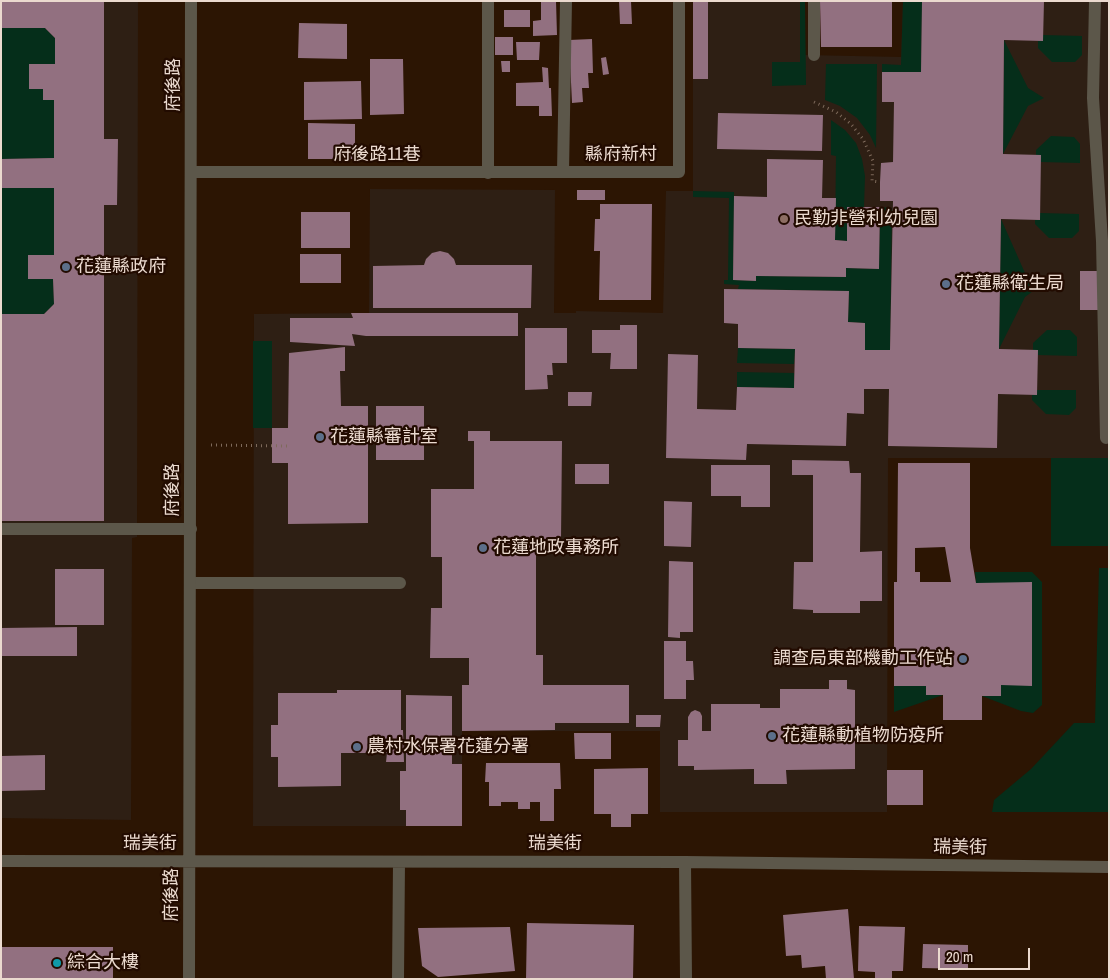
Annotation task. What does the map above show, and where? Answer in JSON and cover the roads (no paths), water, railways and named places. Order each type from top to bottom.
[{"type":"street","name":"府後路","points":[[190,979],[191,1]]},
{"type":"street","points":[[488,1],[488,173]]},
{"type":"street","name":"縣府新村","points":[[566,1],[563,172],[679,172],[679,1]]},
{"type":"street","points":[[814,1],[814,55]]},
{"type":"street","points":[[1095,1],[1093,98],[1104,186],[1102,242],[1106,438]]},
{"type":"street","name":"府後路11巷","points":[[191,172],[563,172]]},
{"type":"street","points":[[1,529],[191,530]]},
{"type":"street","points":[[190,583],[400,583]]},
{"type":"street","name":"瑞美街","points":[[1,861],[684,862],[1109,867]]},
{"type":"street","points":[[398,979],[399,862]]},
{"type":"street","points":[[684,862],[686,979]]},
{"type":"place","name":"民勤非營利幼兒園","points":[[784,219]]},
{"type":"place","name":"花蓮縣政府","points":[[66,267]]},
{"type":"place","name":"花蓮縣衛生局","points":[[946,284]]},
{"type":"place","name":"花蓮縣審計室","points":[[320,437]]},
{"type":"place","name":"花蓮地政事務所","points":[[483,548]]},
{"type":"place","name":"調查局東部機動工作站","points":[[963,659]]},
{"type":"place","name":"花蓮縣動植物防疫所","points":[[772,736]]},
{"type":"place","name":"農村水保署花蓮分署","points":[[357,747]]},
{"type":"place","name":"綜合大樓","points":[[57,963]]}]
